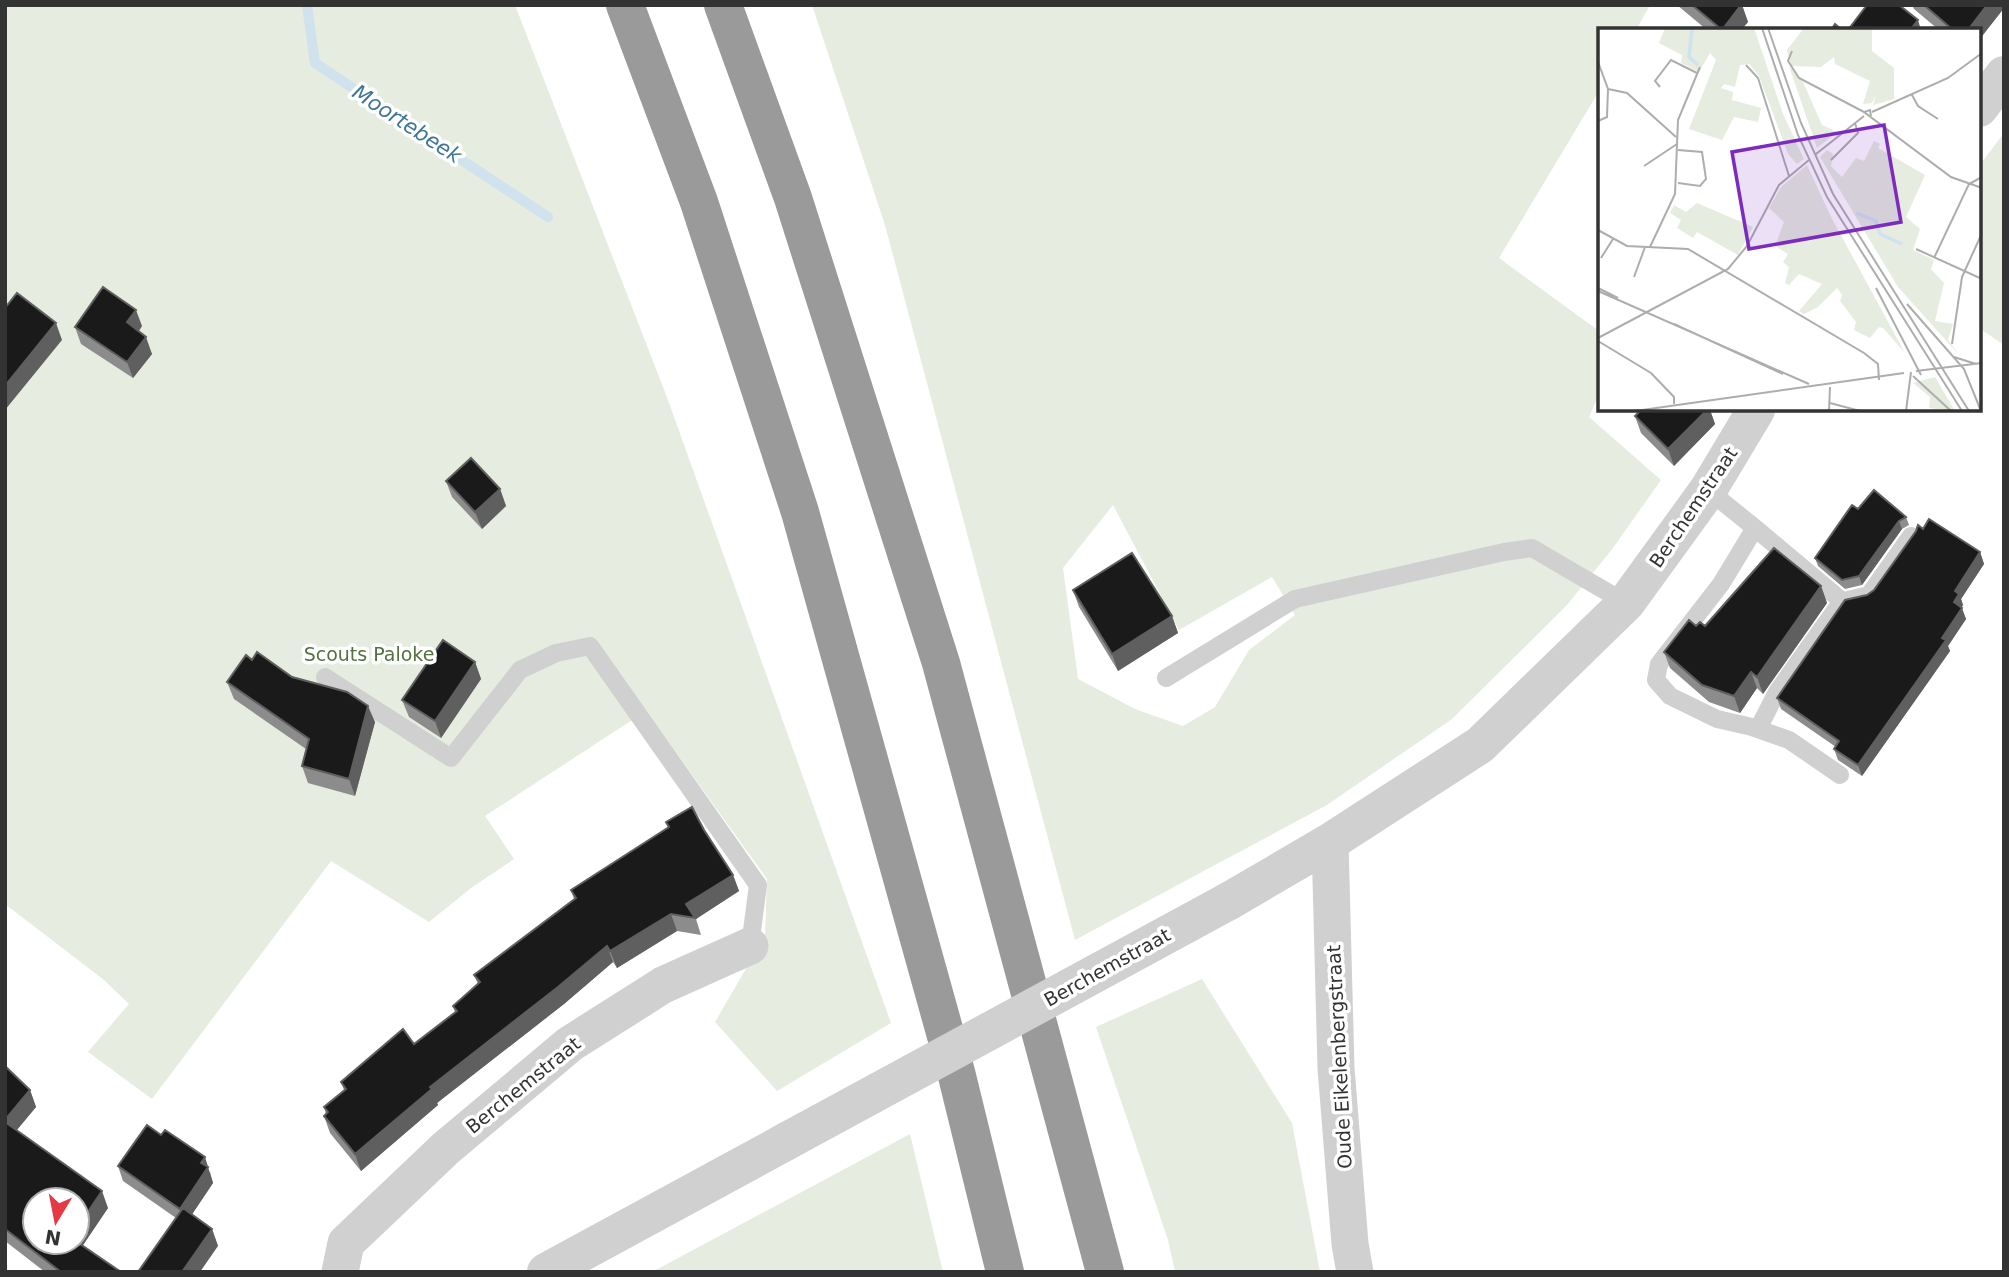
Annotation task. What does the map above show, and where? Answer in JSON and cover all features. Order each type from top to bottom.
[{"type":"highway","points":[[625,5],[699,202],[800,512],[956,1072],[1005,1272]]},
{"type":"highway","points":[[723,5],[793,198],[941,663],[1105,1272]]},
{"type":"street","points":[[1981,105],[2004,75]]},
{"type":"street","name":"Berchemstraat","points":[[546,1272],[1229,901],[1330,842],[1480,745],[1626,603],[1708,490],[1755,411]]},
{"type":"street","name":"Oude Eikelenbergstraat","points":[[1330,842],[1336,1068],[1354,1272]]},
{"type":"street","name":"Berchemstraat","points":[[340,1272],[346,1243],[446,1149],[570,1044],[663,985],[750,946]]},
{"type":"lane","points":[[1708,490],[1842,601]]},
{"type":"lane","points":[[1755,528],[1721,584],[1658,664],[1656,680],[1670,696],[1692,708],[1717,719],[1789,740],[1840,775]]},
{"type":"lane","points":[[1758,729],[1777,692],[1842,601],[1869,595],[1911,536]]},
{"type":"lane","points":[[1166,678],[1295,599],[1532,548],[1626,603]]},
{"type":"lane","points":[[325,677],[451,758],[520,670],[555,653],[590,646],[758,885],[750,946]]},
{"type":"green space","name":"Scouts Paloke","points":[[5,5],[515,5],[668,400],[891,1023],[777,1091],[715,1022],[765,936],[767,879],[646,711],[485,816],[514,859],[471,888],[429,922],[331,861],[152,1099],[88,1052],[129,1004],[104,980],[5,904]]},
{"type":"green space","points":[[812,5],[1650,5],[1637,28],[1598,28],[1598,93],[1499,258],[1598,330],[1598,396],[1589,417],[1661,480],[1613,548],[1567,605],[1452,719],[1327,805],[1075,940],[885,225]],"holes":[[[1113,505],[1179,630],[1272,577],[1295,615],[1249,650],[1215,707],[1183,726],[1135,709],[1078,679],[1063,568]]]},
{"type":"green space","points":[[2004,133],[2004,345],[1981,329],[1981,163]]},
{"type":"green space","points":[[1202,979],[1292,1123],[1320,1272],[1175,1272],[1168,1240],[1096,1027]]},
{"type":"green space","points":[[910,1134],[943,1272],[652,1272]]},
{"type":"building","points":[[1692,5],[1741,5],[1724,28],[1720,28]]},
{"type":"building","points":[[1867,5],[1899,5],[1918,20],[1912,28],[1850,28]]},
{"type":"building","points":[[1924,5],[1987,5],[1970,28],[1951,28]]},
{"type":"building","points":[[103,287],[136,310],[127,322],[146,337],[127,362],[75,327]]},
{"type":"building","points":[[17,293],[56,323],[5,386],[5,308]]},
{"type":"building","points":[[1640,411],[1706,411],[1668,449],[1635,416]]},
{"type":"building","points":[[471,458],[500,489],[475,512],[446,481]]},
{"type":"building","points":[[1874,490],[1906,517],[1899,521],[1859,576],[1842,580],[1815,558],[1852,505],[1858,509]]},
{"type":"building","points":[[1929,519],[1980,552],[1955,591],[1959,594],[1954,602],[1962,608],[1942,638],[1946,640],[1858,765],[1834,749],[1839,741],[1777,698],[1845,600],[1867,595],[1874,590],[1918,525],[1923,529]]},
{"type":"building","points":[[1774,548],[1821,586],[1757,677],[1751,672],[1734,696],[1702,685],[1664,652],[1689,620],[1696,626],[1700,622],[1705,626]]},
{"type":"building","points":[[1132,553],[1172,616],[1112,654],[1073,590]]},
{"type":"building","points":[[443,640],[475,662],[435,721],[402,700]]},
{"type":"building","points":[[257,652],[292,677],[347,692],[368,706],[349,779],[302,766],[309,739],[227,682],[246,655],[252,660]]},
{"type":"building","points":[[692,807],[733,875],[686,904],[695,918],[671,914],[610,951],[607,946],[430,1087],[432,1089],[355,1154],[324,1116],[328,1112],[324,1107],[346,1089],[341,1082],[403,1029],[414,1044],[457,1011],[453,1006],[480,982],[474,975],[576,898],[571,890],[669,827],[666,822]]},
{"type":"building","points":[[5,1066],[30,1090],[5,1120]]},
{"type":"building","points":[[5,1122],[102,1191],[91,1207],[91,1186],[21,1186],[21,1241],[5,1229]]},
{"type":"building","points":[[147,1125],[161,1135],[165,1130],[205,1157],[201,1163],[208,1167],[180,1209],[118,1166]]},
{"type":"building","points":[[183,1208],[212,1229],[182,1272],[138,1272]]},
{"type":"building","points":[[91,1252],[121,1272],[61,1272],[40,1256],[91,1256]]},
{"type":"waterway","name":"Moortebeek","points":[[307,5],[315,63],[548,217]]}]
